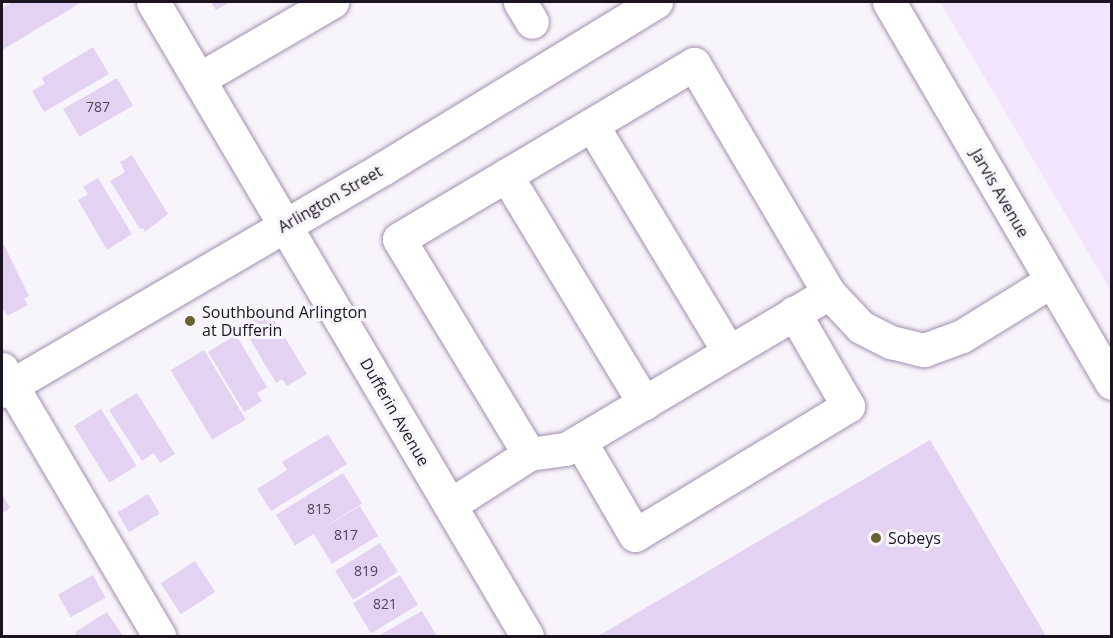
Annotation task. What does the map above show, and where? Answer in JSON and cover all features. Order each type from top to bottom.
[{"type":"street","name":"Dufferin Avenue","points":[[153,2],[527,636]]},
{"type":"street","points":[[198,79],[332,2]]},
{"type":"street","name":"Arlington Street","points":[[5,382],[382,169],[656,2]]},
{"type":"street","name":"Jarvis Avenue","points":[[889,2],[1112,383]]},
{"type":"street","points":[[529,454],[399,239],[694,64],[829,293],[861,327],[891,342],[924,350],[962,336],[1051,282]]},
{"type":"street","points":[[592,125],[729,352]]},
{"type":"street","points":[[506,175],[644,403]]},
{"type":"street","points":[[450,505],[529,454],[566,449],[829,293]]},
{"type":"street","points":[[580,441],[635,535],[848,406],[794,313]]},
{"type":"street","points":[[5,382],[159,636]]},
{"type":"shaded area","points":[[940,2],[1111,2],[1111,291]]},
{"type":"building","points":[[12,2],[82,2],[2,50],[2,8]]},
{"type":"building","points":[[211,2],[230,2],[216,10]]},
{"type":"building","points":[[93,47],[109,74],[44,112],[32,91],[45,84],[42,78]]},
{"type":"building","points":[[117,78],[133,106],[79,137],[63,109]]},
{"type":"building","points":[[132,155],[168,214],[145,232],[143,228],[140,229],[110,181],[125,172],[120,162]]},
{"type":"building","points":[[98,178],[132,234],[107,250],[78,200],[88,194],[83,187]]},
{"type":"building","points":[[2,241],[29,296],[24,299],[28,305],[7,316],[2,307]]},
{"type":"building","points":[[267,308],[307,374],[287,386],[282,379],[276,383],[241,324]]},
{"type":"building","points":[[236,335],[267,387],[257,393],[262,401],[244,412],[208,352]]},
{"type":"building","points":[[204,350],[246,419],[212,440],[171,370]]},
{"type":"building","points":[[137,393],[175,454],[160,463],[154,453],[142,461],[109,410]]},
{"type":"building","points":[[101,409],[137,466],[109,483],[74,426]]},
{"type":"building","points":[[328,434],[347,464],[271,511],[257,489],[287,470],[282,462]]},
{"type":"building","name":"Sobeys","points":[[930,440],[1046,636],[598,636]]},
{"type":"building","points":[[343,473],[362,504],[295,545],[276,515]]},
{"type":"building","points":[[2,494],[10,508],[2,513]]},
{"type":"building","points":[[148,494],[160,514],[129,532],[117,513]]},
{"type":"building","points":[[360,506],[378,536],[332,564],[314,534]]},
{"type":"building","points":[[380,543],[398,572],[353,600],[335,571]]},
{"type":"building","points":[[195,561],[215,592],[181,614],[161,583]]},
{"type":"building","points":[[93,575],[106,598],[71,617],[58,594]]},
{"type":"building","points":[[400,575],[418,605],[371,633],[353,603]]},
{"type":"building","points":[[422,611],[437,636],[378,636]]},
{"type":"building","points":[[107,612],[123,636],[77,636],[75,632]]},
{"type":"place","name":"Southbound Arlington at Dufferin","points":[[190,321]]},
{"type":"place","name":"Sobeys","points":[[876,538]]}]
